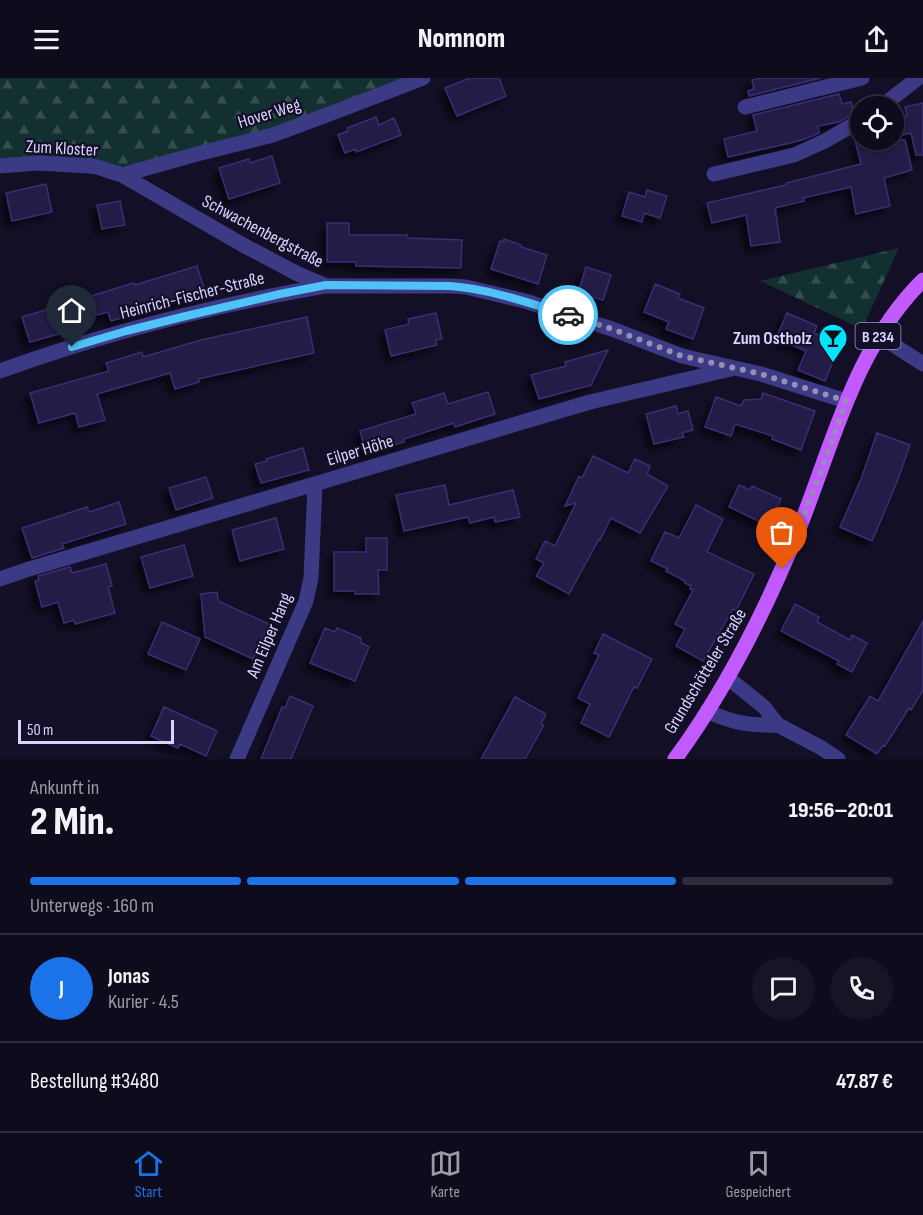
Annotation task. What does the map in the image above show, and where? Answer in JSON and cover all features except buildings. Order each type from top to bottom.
[{"type":"main road","name":"Grundschötteler Straße","points":[[675,759],[728,678],[751,637],[807,507],[846,401],[878,335],[908,295],[923,280]]},
{"type":"street","name":"Hover Weg","points":[[122,176],[273,135],[423,78]]},
{"type":"street","points":[[745,107],[862,78]]},
{"type":"street","points":[[895,96],[918,78]]},
{"type":"street","points":[[714,174],[794,155],[850,126]]},
{"type":"street","name":"Zum Kloster","points":[[0,166],[38,163],[90,166],[122,176]]},
{"type":"street","name":"Schwachenbergstraße","points":[[122,176],[243,245],[298,274],[326,285],[466,287],[525,302],[612,329],[682,356],[761,374],[846,401]]},
{"type":"street","name":"Heinrich-Fischer-Straße","points":[[0,371],[126,331],[326,285]]},
{"type":"street","points":[[878,335],[923,364]]},
{"type":"street","name":"Eilper Höhe","points":[[0,579],[40,565],[590,402],[734,368]]},
{"type":"street","name":"Am Eilper Hang","points":[[237,759],[306,601],[311,578],[315,484]]},
{"type":"street","points":[[728,678],[764,706],[778,724],[838,759]]},
{"type":"street","points":[[707,711],[740,723],[757,726],[778,724]]},
{"type":"green space","points":[[0,78],[423,78],[340,110],[122,175],[0,166]]},
{"type":"green space","points":[[899,248],[862,329],[760,281]]},
{"type":"way so far","points":[[568,315],[682,356],[761,374],[846,401],[818,480],[782,569]]},
{"type":"place","name":"Zum Ostholz","points":[[833,364]]},
{"type":"route","points":[[72,347],[186,316],[326,285],[466,287],[568,315]]}]
